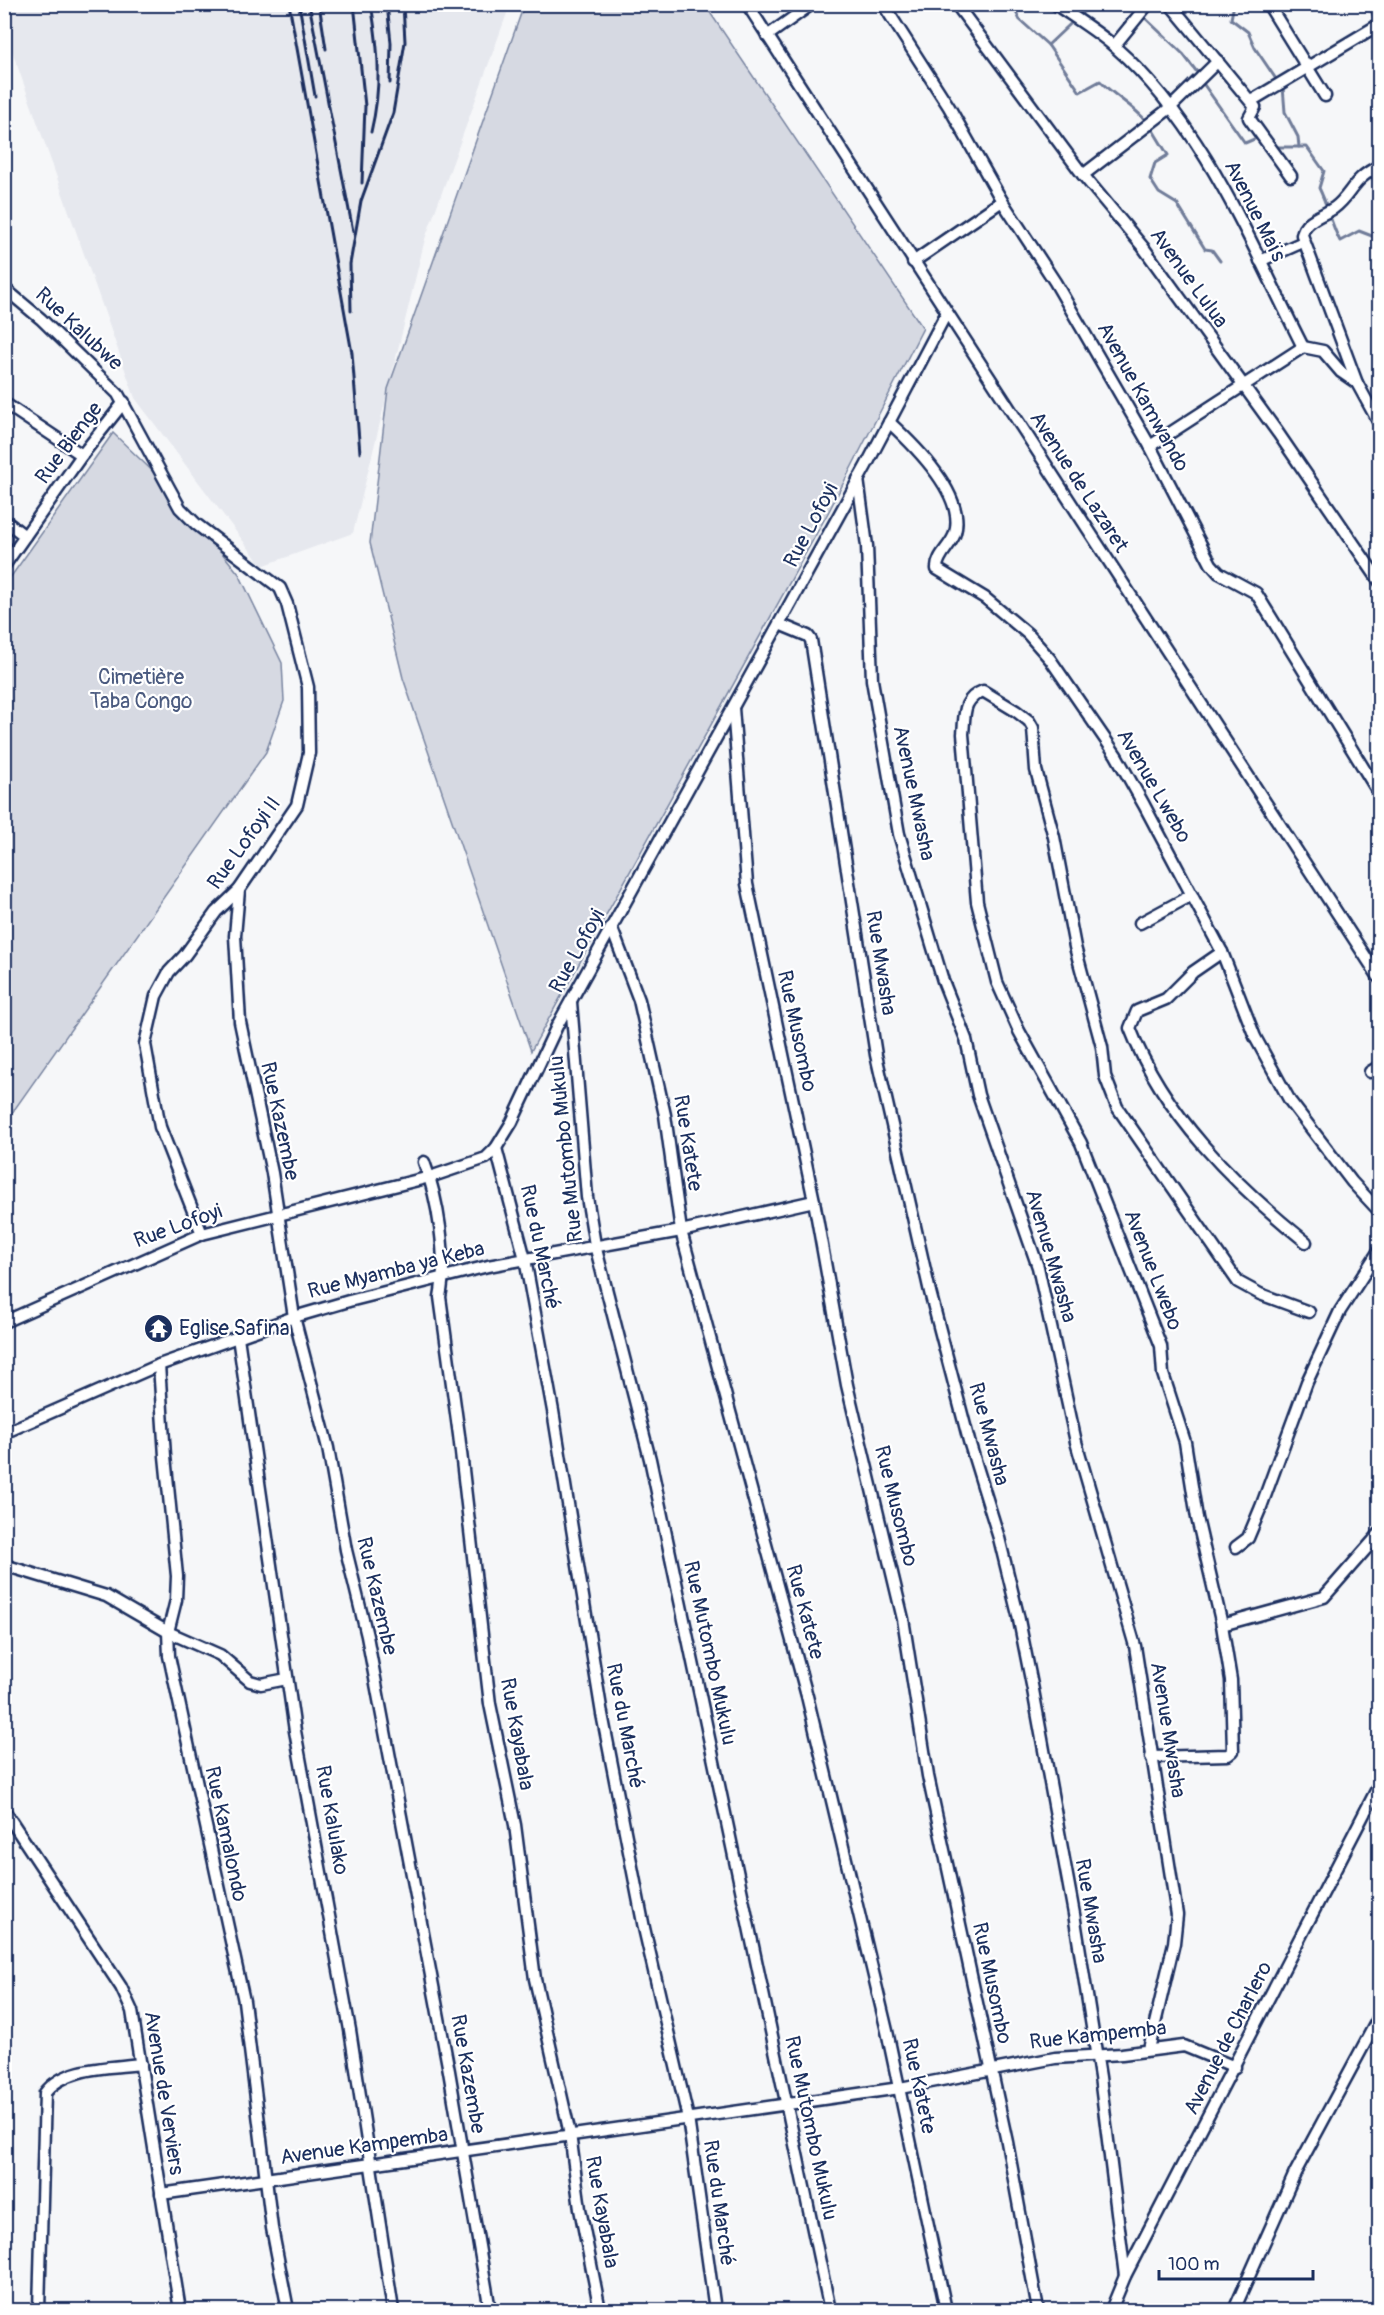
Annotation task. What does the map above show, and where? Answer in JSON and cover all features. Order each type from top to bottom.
[{"type":"street","name":"Avenue de Lazaret","points":[[747,4],[946,314],[1380,979]]},
{"type":"street","points":[[767,36],[812,4]]},
{"type":"street","name":"Avenue Kamwando","points":[[883,4],[949,107],[1002,201],[1055,282],[1150,446],[1214,569],[1256,593],[1380,795]]},
{"type":"street","name":"Avenue Lulua","points":[[956,4],[1083,175],[1143,247],[1245,387],[1380,582]]},
{"type":"street","name":"Avenue Maïs","points":[[1055,4],[1114,46],[1140,72],[1170,108],[1207,159],[1303,347]]},
{"type":"street","points":[[1114,46],[1148,4]]},
{"type":"street","points":[[1170,4],[1251,101],[1256,110],[1249,118],[1291,176]]},
{"type":"street","points":[[1268,4],[1325,96]]},
{"type":"street","points":[[1251,101],[1380,24]]},
{"type":"street","points":[[1083,175],[1170,108],[1218,62]]},
{"type":"street","points":[[1380,166],[1360,177],[1335,207],[1305,226],[1303,242],[1345,346],[1357,383],[1380,425]]},
{"type":"street","points":[[914,262],[1002,201]]},
{"type":"street","points":[[1260,261],[1303,242]]},
{"type":"street","name":"Rue Kalubwe","points":[[4,288],[76,352],[124,402]]},
{"type":"street","name":"Rue Lofoyi","points":[[4,1322],[202,1234],[430,1177],[477,1162],[496,1148],[528,1092],[571,1001],[779,624],[946,314]]},
{"type":"street","points":[[1150,446],[1245,387],[1303,347],[1323,351],[1341,372],[1357,383]]},
{"type":"street","name":"Rue Bienge","points":[[4,566],[82,455],[124,402]]},
{"type":"street","name":"Rue Lofoyi II","points":[[124,402],[180,508],[196,524],[280,588],[287,604],[308,687],[309,753],[297,805],[238,891],[216,912],[185,955],[169,972],[156,996],[145,1044],[160,1127],[202,1234]]},
{"type":"street","points":[[4,403],[82,455]]},
{"type":"street","name":"Avenue Lwebo","points":[[889,422],[910,441],[934,471],[957,515],[954,537],[937,562],[937,568],[985,598],[1028,634],[1050,659],[1116,755],[1222,952],[1255,1036],[1297,1112],[1380,1212]]},
{"type":"street","name":"Avenue Mwasha","points":[[858,479],[867,546],[872,680],[883,755],[899,834],[943,981],[968,1046],[978,1095],[1038,1267],[1076,1442],[1135,1646],[1177,1915],[1174,1943],[1149,2049]]},
{"type":"street","points":[[4,520],[25,536]]},
{"type":"street","name":"Rue Mwasha","points":[[779,624],[808,636],[812,640],[876,1055],[930,1292],[1018,1615],[1074,1914],[1096,2054],[1125,2276]]},
{"type":"street","name":"Avenue Lwebo","points":[[1151,1757],[1227,1755],[1234,1749],[1231,1680],[1222,1626],[1197,1518],[1185,1442],[1163,1374],[1157,1335],[1081,1143],[1018,1031],[991,960],[977,902],[963,734],[968,701],[983,692],[1029,722],[1035,737],[1036,770],[1054,837],[1075,947],[1102,1047],[1105,1076],[1118,1107],[1238,1281],[1260,1294],[1309,1312]]},
{"type":"street","name":"Rue Musombo","points":[[733,708],[747,884],[814,1201],[847,1386],[903,1619],[930,1787],[1021,2210],[1038,2310]]},
{"type":"street","name":"Rue Kazembe","points":[[238,891],[235,928],[240,1022],[279,1215],[294,1317],[328,1448],[346,1550],[368,1636],[490,2310]]},
{"type":"street","points":[[1140,923],[1192,895]]},
{"type":"street","name":"Rue Katete","points":[[612,929],[639,1000],[665,1115],[681,1231],[804,1685],[900,2088],[946,2310]]},
{"type":"street","points":[[1222,952],[1193,972],[1166,999],[1137,1011],[1130,1028],[1157,1084],[1172,1106],[1222,1165],[1269,1212],[1306,1242]]},
{"type":"street","name":"Rue Mutombo Mukulu","points":[[571,1001],[587,1197],[595,1245],[650,1459],[830,2310]]},
{"type":"street","name":"Rue du Marché","points":[[496,1148],[525,1258],[553,1411],[602,1714],[644,1928],[688,2118],[715,2310]]},
{"type":"street","name":"Rue Kayabala","points":[[424,1162],[430,1177],[444,1277],[440,1297],[459,1434],[490,1704],[515,1825],[535,1979],[570,2134],[580,2209],[600,2310]]},
{"type":"street","name":"Rue Myamba ya Keba","points":[[4,1433],[159,1365],[294,1317],[525,1258],[681,1231],[814,1201]]},
{"type":"street","points":[[1236,1546],[1248,1538],[1307,1382],[1340,1311],[1380,1249]]},
{"type":"street","name":"Rue Kalulako","points":[[238,1337],[287,1679],[372,2164],[393,2310]]},
{"type":"street","name":"Rue Kamalondo","points":[[159,1365],[177,1576],[176,1600],[168,1632],[172,1675],[246,2010],[272,2228],[288,2310]]},
{"type":"street","points":[[1222,1626],[1324,1597],[1380,1533]]},
{"type":"street","points":[[4,1564],[97,1592],[168,1632],[220,1655],[250,1681],[261,1684],[287,1679]]},
{"type":"street","name":"Avenue de Charlero","points":[[1111,2310],[1125,2276],[1380,1783]]},
{"type":"street","name":"Avenue de Verviers","points":[[4,1810],[121,1987],[132,2011],[180,2310]]},
{"type":"street","points":[[1234,2310],[1295,2173],[1380,2014]]},
{"type":"street","name":"Rue Kampemba","points":[[786,2105],[991,2072],[1038,2060],[1096,2054],[1122,2054],[1149,2049],[1190,2047],[1235,2067]]},
{"type":"street","points":[[39,2310],[45,2093],[60,2080],[86,2071],[141,2064]]},
{"type":"street","name":"Avenue Kampemba","points":[[161,2194],[786,2105]]},
{"type":"shaded area","points":[[4,5],[510,5],[425,239],[353,533],[262,566],[135,398],[5,31]]},
{"type":"green space","points":[[524,5],[705,5],[923,328],[829,511],[531,1051],[403,678],[370,543],[388,389]]},
{"type":"green space","name":"Cimetière Taba Congo","points":[[113,433],[168,486],[239,574],[282,663],[284,701],[266,752],[5,1123],[5,585]]},
{"type":"waterway","points":[[1012,4],[1020,20],[1048,45],[1080,92],[1100,81],[1147,122]]},
{"type":"waterway","points":[[1048,45],[1084,11],[1084,4]]},
{"type":"waterway","points":[[1123,4],[1137,12]]},
{"type":"waterway","points":[[1234,4],[1231,19],[1248,32],[1255,48],[1278,82]]},
{"type":"waterway","points":[[1368,4],[1377,24]]},
{"type":"waterway","points":[[1143,16],[1183,54],[1200,76]]},
{"type":"waterway","points":[[1202,82],[1245,143],[1259,137]]},
{"type":"waterway","points":[[1283,87],[1285,112],[1298,137],[1299,147]]},
{"type":"waterway","points":[[1151,127],[1168,155],[1155,163],[1150,179],[1159,193],[1177,204],[1205,249],[1212,250],[1220,261]]},
{"type":"waterway","points":[[1274,147],[1307,147],[1324,171],[1319,188],[1340,241],[1359,231],[1372,236],[1380,244]]},
{"type":"railway","points":[[289,4],[352,353],[360,453]]},
{"type":"railway","points":[[299,4],[315,96]]},
{"type":"railway","points":[[309,4],[353,231]]},
{"type":"railway","points":[[319,4],[326,49]]},
{"type":"railway","points":[[354,4],[365,106],[362,183]]},
{"type":"railway","points":[[371,4],[376,37],[378,84],[371,132]]},
{"type":"railway","points":[[387,4],[391,43],[390,83]]},
{"type":"railway","points":[[351,311],[350,264],[361,201],[393,113],[405,42],[403,4]]},
{"type":"place","name":"Eglise Safina","points":[[158,1328]]}]
